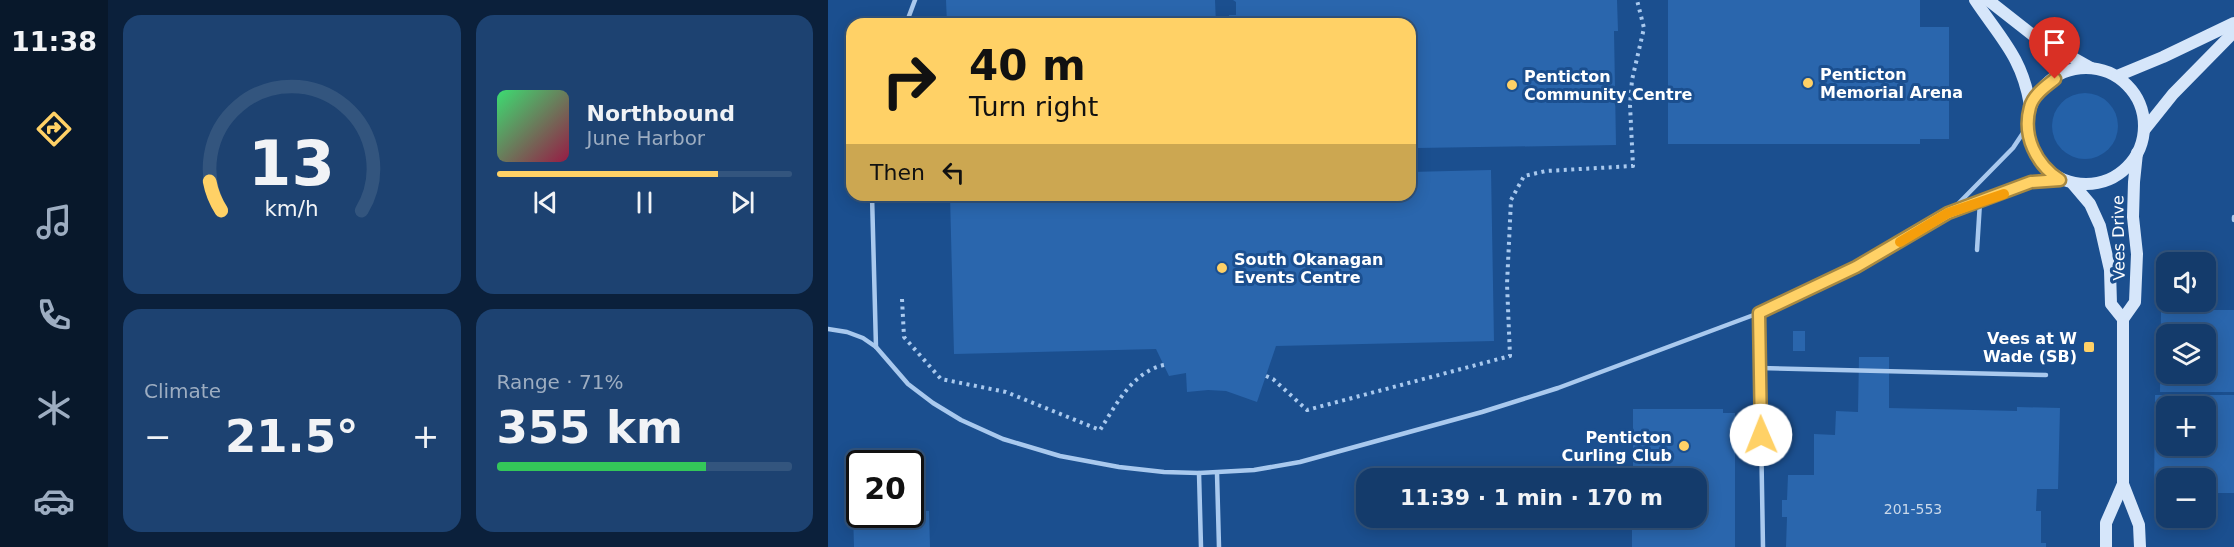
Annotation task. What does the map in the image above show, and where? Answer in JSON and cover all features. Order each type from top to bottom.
[{"type":"street","points":[[1975,0],[2021,68],[2030,105],[2030,141],[2036,157],[2048,172],[2060,180],[2073,184],[2100,182],[2128,165],[2137,153],[2145,129],[2172,94],[2234,32]]},
{"type":"street","points":[[1988,0],[2034,36],[2092,68],[2117,76],[2135,92],[2143,111],[2145,129]]},
{"type":"street","points":[[2117,76],[2234,23]]},
{"type":"street","points":[[2030,105],[2040,91],[2055,79],[2072,70],[2092,68]]},
{"type":"street","name":"Vees Drive","points":[[2137,153],[2134,194],[2137,254],[2135,303],[2123,319],[2123,484],[2139,525],[2140,547]]},
{"type":"street","name":"Vees Drive","points":[[2073,184],[2090,204],[2100,226],[2110,270],[2111,304],[2123,319]]},
{"type":"street","name":"Vees Drive","points":[[2106,547],[2106,523],[2123,484]]},
{"type":"lane","points":[[908,18],[915,0]]},
{"type":"lane","points":[[1948,213],[2013,147],[2029,123]]},
{"type":"lane","points":[[828,329],[855,335],[876,347],[908,384],[933,403],[960,420],[1003,439],[1060,456],[1119,467],[1198,473],[1254,470],[1300,462],[1482,412],[1578,381],[1759,313],[1856,267],[1948,213],[2031,182],[2060,180]]},
{"type":"lane","points":[[872,201],[876,347]]},
{"type":"lane","points":[[1977,250],[1980,202]]},
{"type":"lane","points":[[1759,313],[1762,547]]},
{"type":"lane","points":[[1760,368],[2046,375]]},
{"type":"lane","points":[[1217,472],[1219,547]]},
{"type":"lane","points":[[1198,473],[1201,547]]},
{"type":"path","points":[[1266,376],[1273,379],[1307,410],[1510,356],[1507,284],[1511,200],[1524,176],[1546,171],[1633,166],[1630,105],[1632,80],[1644,28],[1637,0]]},
{"type":"path","points":[[902,299],[904,337],[941,379],[1006,392],[1100,430],[1129,385],[1155,367],[1164,365]]},
{"type":"shaded area","points":[[2078,93],[2092,93],[2104,98],[2113,107],[2118,126],[2116,139],[2109,150],[2092,159],[2078,159],[2066,154],[2057,145],[2052,133],[2052,119],[2057,107],[2066,98]]},
{"type":"building","points":[[946,0],[1215,0],[1216,18],[947,18]]},
{"type":"building","name":"Penticton Community Centre","points":[[1233,0],[1617,0],[1618,31],[1614,31],[1616,145],[1417,148],[1416,18],[1229,18],[1229,15],[1236,15],[1236,2]]},
{"type":"building","name":"Penticton Memorial Arena","points":[[1668,0],[1920,0],[1920,27],[1949,27],[1949,139],[1920,139],[1920,144],[1668,144]]},
{"type":"building","name":"South Okanagan Events Centre","points":[[1491,170],[1494,341],[1276,346],[1257,402],[1226,391],[1187,392],[1186,373],[1169,376],[1156,349],[954,354],[950,201],[1416,201],[1416,172]]},
{"type":"building","points":[[2234,310],[2234,392],[2160,392],[2160,384],[2216,384],[2216,324],[2161,324],[2161,312]]},
{"type":"building","points":[[1793,331],[1805,331],[1805,351],[1793,351]]},
{"type":"building","points":[[1859,357],[1889,357],[1889,408],[2017,411],[2017,407],[2060,408],[2058,489],[2037,489],[2036,511],[2041,511],[2041,543],[2046,543],[2046,547],[1786,547],[1787,517],[1782,517],[1782,500],[1787,500],[1788,475],[1814,475],[1814,434],[1835,435],[1836,411],[1858,412]]},
{"type":"building","points":[[2155,395],[2234,395],[2234,493],[2216,493],[2216,468],[2156,468],[2156,493],[2154,493]]},
{"type":"building","name":"Penticton Curling Club","points":[[1633,409],[1723,409],[1723,413],[1735,413],[1735,547],[1632,547],[1632,528],[1707,528],[1707,468],[1633,468]]},
{"type":"building","points":[[924,511],[929,511],[930,547],[854,547],[853,528],[924,528]]},
{"type":"slow traffic","points":[[1900,242],[1948,213],[2004,194]]},
{"type":"place","name":"Penticton Memorial Arena","points":[[1808,83]]},
{"type":"place","name":"Penticton Community Centre","points":[[1512,85]]},
{"type":"place","name":"South Okanagan Events Centre","points":[[1222,268]]},
{"type":"place","name":"Vees at W Wade (SB)","points":[[2089,347]]},
{"type":"place","name":"Penticton Curling Club","points":[[1684,446]]},
{"type":"route","points":[[1761,435],[1759,313],[1856,267],[1948,213],[2002,195],[2031,182],[2060,180],[2048,172],[2036,157],[2030,141],[2029,123],[2030,105],[2040,91],[2055,79]]}]
